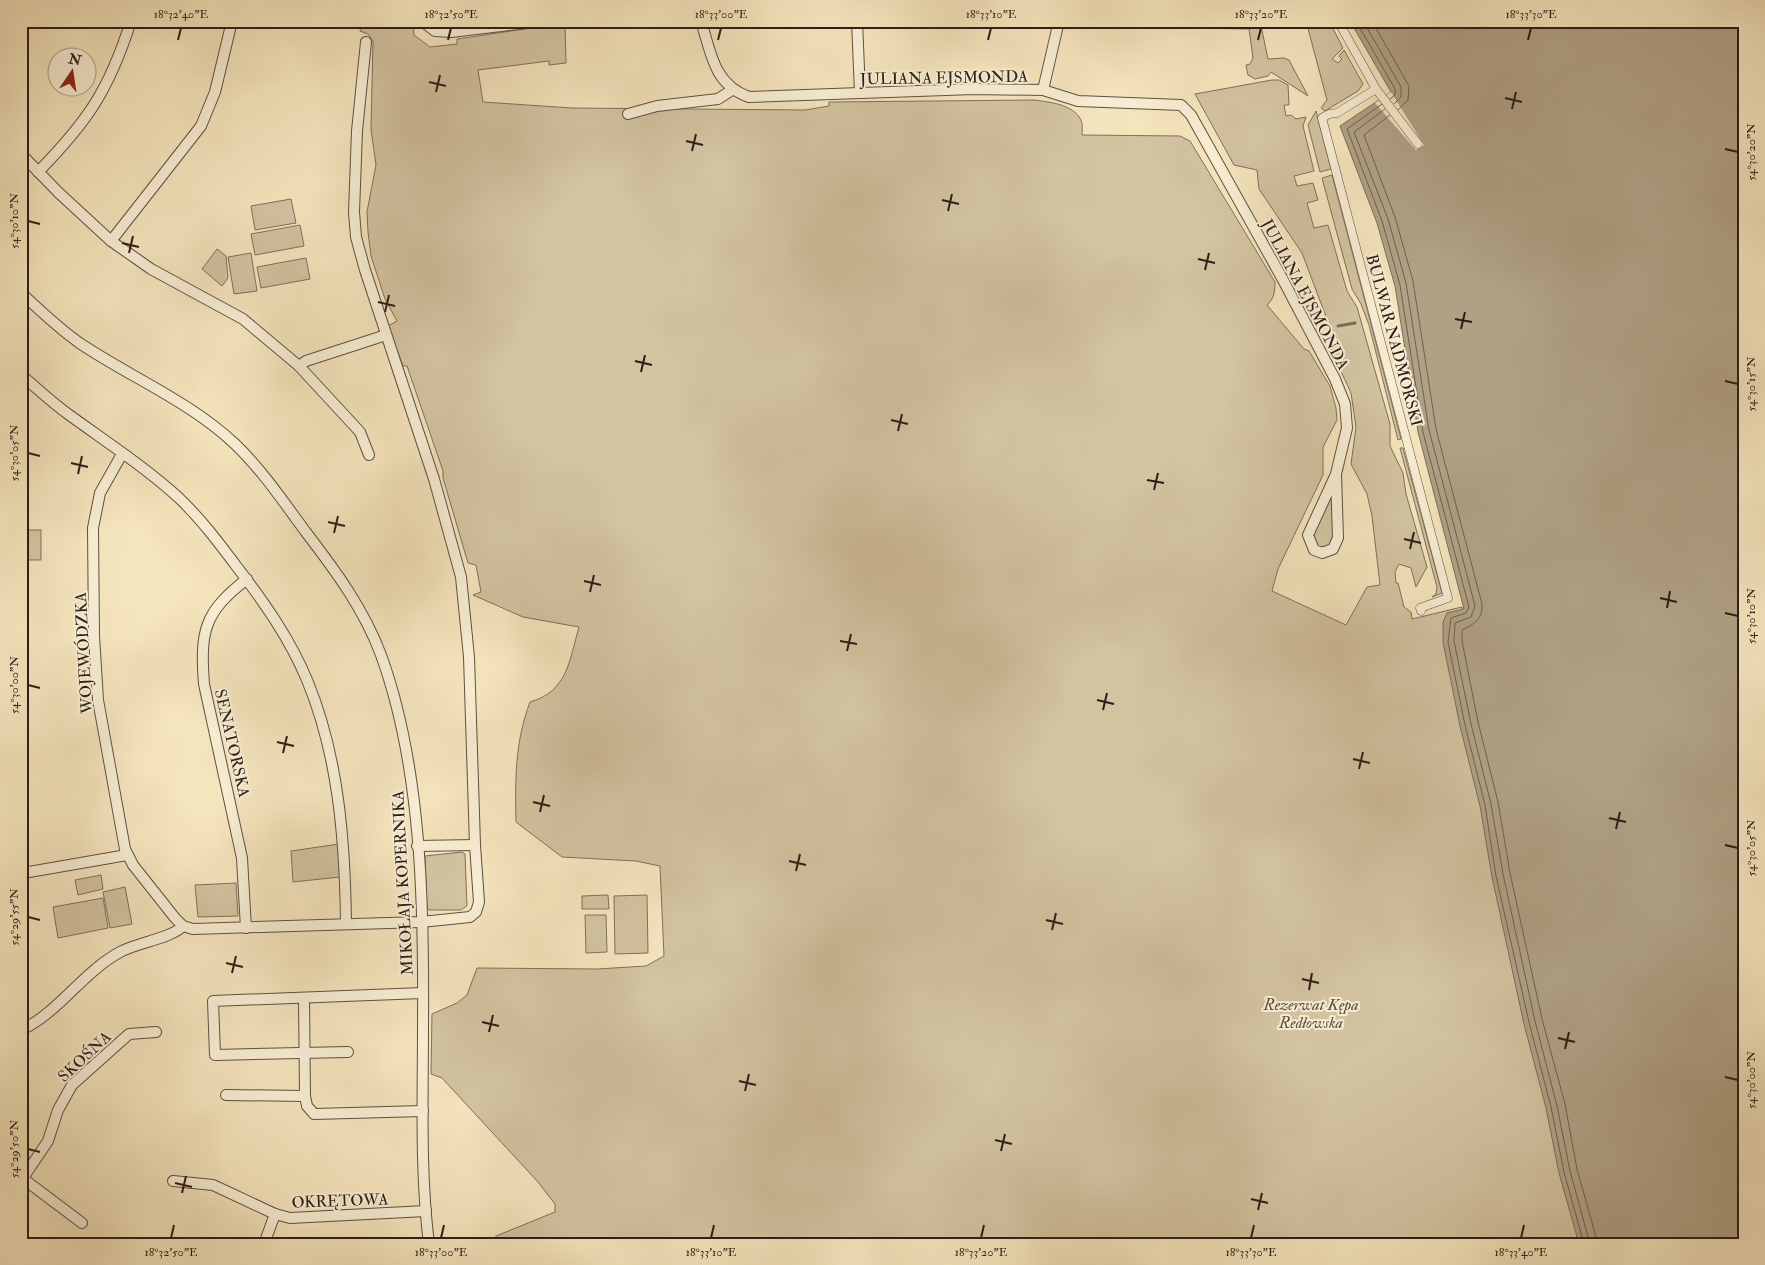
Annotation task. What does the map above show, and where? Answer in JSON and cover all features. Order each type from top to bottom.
[{"type":"street","points":[[38,172],[78,130],[101,96],[115,67],[131,21]]},
{"type":"street","points":[[111,241],[202,126],[216,92],[232,21]]},
{"type":"street","points":[[422,21],[435,31],[451,32],[544,21]]},
{"type":"street","points":[[628,114],[657,106],[718,99],[732,90],[723,82],[716,67],[701,21]]},
{"type":"street","points":[[857,21],[860,93]]},
{"type":"street","points":[[1043,90],[1059,21]]},
{"type":"street","points":[[1338,21],[1376,89],[1418,144]]},
{"type":"street","points":[[21,870],[29,872],[127,855],[133,866],[183,926],[193,929],[421,922],[470,917],[476,912],[479,902],[475,845],[469,657],[462,577],[451,532],[365,270],[354,221],[357,131],[366,42]]},
{"type":"street","name":"JULIANA EJSMONDA","points":[[732,90],[753,97],[974,89],[1043,90],[1078,102],[1174,104],[1181,106],[1191,115],[1282,278],[1335,379],[1346,404],[1347,428],[1336,474],[1308,535],[1314,550],[1322,553],[1333,549],[1338,538],[1336,474]]},
{"type":"street","name":"BULWAR NADMORSKI","points":[[1376,89],[1337,112],[1322,118],[1448,598],[1420,608],[1421,611]]},
{"type":"street","points":[[21,154],[111,241],[151,269],[243,320],[299,366],[360,432],[370,455]]},
{"type":"street","name":"MIKOŁAJA KOPERNIKA","points":[[21,293],[71,337],[189,407],[236,445],[261,472],[337,573],[367,626],[388,679],[409,770],[417,846],[423,993],[423,1112],[426,1211],[430,1244]]},
{"type":"street","points":[[299,366],[306,361],[386,335]]},
{"type":"street","points":[[21,375],[65,412],[160,482],[200,520],[247,580],[292,650],[306,678],[324,728],[337,794],[346,868],[346,924]]},
{"type":"street","name":"WOJEWÓDZKA","points":[[122,454],[108,476],[94,513],[94,626],[98,700],[127,855]]},
{"type":"street","name":"SENATORSKA","points":[[246,928],[242,858],[204,684],[203,664],[205,631],[209,618],[225,598],[247,580]]},
{"type":"street","points":[[417,846],[475,845]]},
{"type":"street","points":[[21,1030],[40,1019],[84,978],[120,952],[171,933],[183,926]]},
{"type":"street","points":[[348,1052],[215,1055],[213,1001],[423,993]]},
{"type":"street","points":[[304,999],[304,1096],[307,1106],[314,1114],[423,1112]]},
{"type":"street","name":"SKOŚNA","points":[[82,1223],[22,1177],[48,1141],[58,1110],[72,1085],[129,1034],[156,1032]]},
{"type":"street","points":[[226,1095],[304,1096]]},
{"type":"street","name":"OKRĘTOWA","points":[[173,1181],[213,1185],[275,1214],[290,1218],[426,1211]]},
{"type":"street","points":[[264,1244],[275,1214]]},
{"type":"green space","name":"Rezerwat Kępa Redłowska","points":[[362,21],[413,21],[414,35],[430,47],[457,44],[457,39],[565,23],[566,63],[549,65],[549,61],[478,70],[483,102],[572,108],[805,110],[829,106],[829,102],[1034,100],[1060,105],[1072,110],[1081,120],[1082,135],[1180,136],[1190,141],[1275,282],[1274,295],[1267,305],[1304,349],[1309,351],[1330,386],[1336,408],[1337,420],[1323,447],[1323,475],[1278,569],[1272,591],[1346,625],[1367,587],[1380,585],[1372,516],[1367,494],[1351,464],[1356,427],[1351,393],[1332,352],[1327,319],[1302,253],[1259,189],[1257,170],[1234,165],[1195,94],[1272,80],[1279,80],[1288,85],[1289,105],[1284,105],[1286,116],[1291,115],[1296,119],[1306,117],[1303,126],[1314,171],[1294,176],[1297,186],[1313,183],[1318,200],[1307,203],[1314,228],[1328,225],[1347,291],[1357,307],[1390,424],[1390,446],[1403,473],[1406,494],[1427,567],[1416,587],[1411,568],[1399,564],[1395,572],[1396,583],[1398,583],[1404,607],[1411,612],[1412,619],[1462,607],[1470,697],[1592,1244],[493,1244],[496,1236],[555,1212],[555,1204],[538,1182],[442,1078],[431,1074],[432,1014],[457,1003],[467,995],[477,968],[597,969],[646,966],[664,956],[660,866],[636,861],[562,857],[516,822],[517,761],[525,717],[530,702],[543,697],[560,682],[569,663],[579,627],[523,617],[473,595],[481,592],[476,565],[468,563],[443,478],[443,471],[407,366],[403,366],[388,326],[397,321],[385,299],[371,256],[367,212],[376,165],[371,129],[373,41],[368,34],[360,31]]},
{"type":"green space","points":[[1066,21],[1260,21],[1268,59],[1284,58],[1289,60],[1308,96],[1271,72],[1268,76],[1255,79],[1248,75],[1246,65],[1250,64],[1253,58],[1249,29],[1064,26]]},
{"type":"green space","points":[[1306,21],[1329,21],[1343,48],[1332,59],[1338,63],[1342,59],[1339,56],[1344,50],[1363,84],[1358,91],[1325,111],[1321,108],[1327,100]]},
{"type":"green space","points":[[1316,111],[1331,169],[1320,172],[1308,125]]},
{"type":"green space","points":[[1332,175],[1401,439],[1398,440],[1369,325],[1361,304],[1352,289],[1322,178]]},
{"type":"green space","points":[[291,199],[296,223],[255,230],[251,206]]},
{"type":"green space","points":[[300,225],[304,246],[255,255],[251,234]]},
{"type":"green space","points":[[217,249],[226,256],[228,278],[222,286],[202,269]]},
{"type":"green space","points":[[251,253],[257,291],[234,294],[228,257]]},
{"type":"green space","points":[[306,258],[310,279],[261,288],[257,267]]},
{"type":"green space","points":[[1400,448],[1403,448],[1442,593],[1432,597],[1436,594],[1437,587]]},
{"type":"green space","points":[[1332,491],[1334,538],[1331,545],[1323,549],[1316,546],[1313,534]]},
{"type":"green space","points":[[21,530],[41,530],[41,560],[21,560]]},
{"type":"green space","points":[[339,844],[340,877],[293,882],[291,851]]},
{"type":"green space","points":[[462,852],[465,854],[467,906],[461,910],[429,910],[427,908],[425,856]]},
{"type":"green space","points":[[101,875],[103,889],[78,895],[75,880]]},
{"type":"green space","points":[[236,883],[238,916],[198,917],[195,885]]},
{"type":"green space","points":[[125,887],[132,924],[110,928],[103,892]]},
{"type":"green space","points":[[608,895],[609,909],[582,909],[582,896]]},
{"type":"green space","points":[[647,895],[648,953],[615,954],[614,896]]},
{"type":"green space","points":[[103,898],[108,928],[58,938],[53,907]]},
{"type":"green space","points":[[585,915],[606,915],[607,952],[586,953]]},
{"type":"water","points":[[1350,21],[1744,21],[1744,1244],[1579,1244],[1559,1173],[1546,1108],[1524,1024],[1492,877],[1480,806],[1460,726],[1443,642],[1443,622],[1447,613],[1464,609],[1418,432],[1395,286],[1377,223],[1340,126],[1391,92]]},
{"type":"pier","points":[[1391,92],[1424,145],[1416,150],[1375,103]]},
{"type":"waterway","points":[[1338,326],[1355,323]]}]
